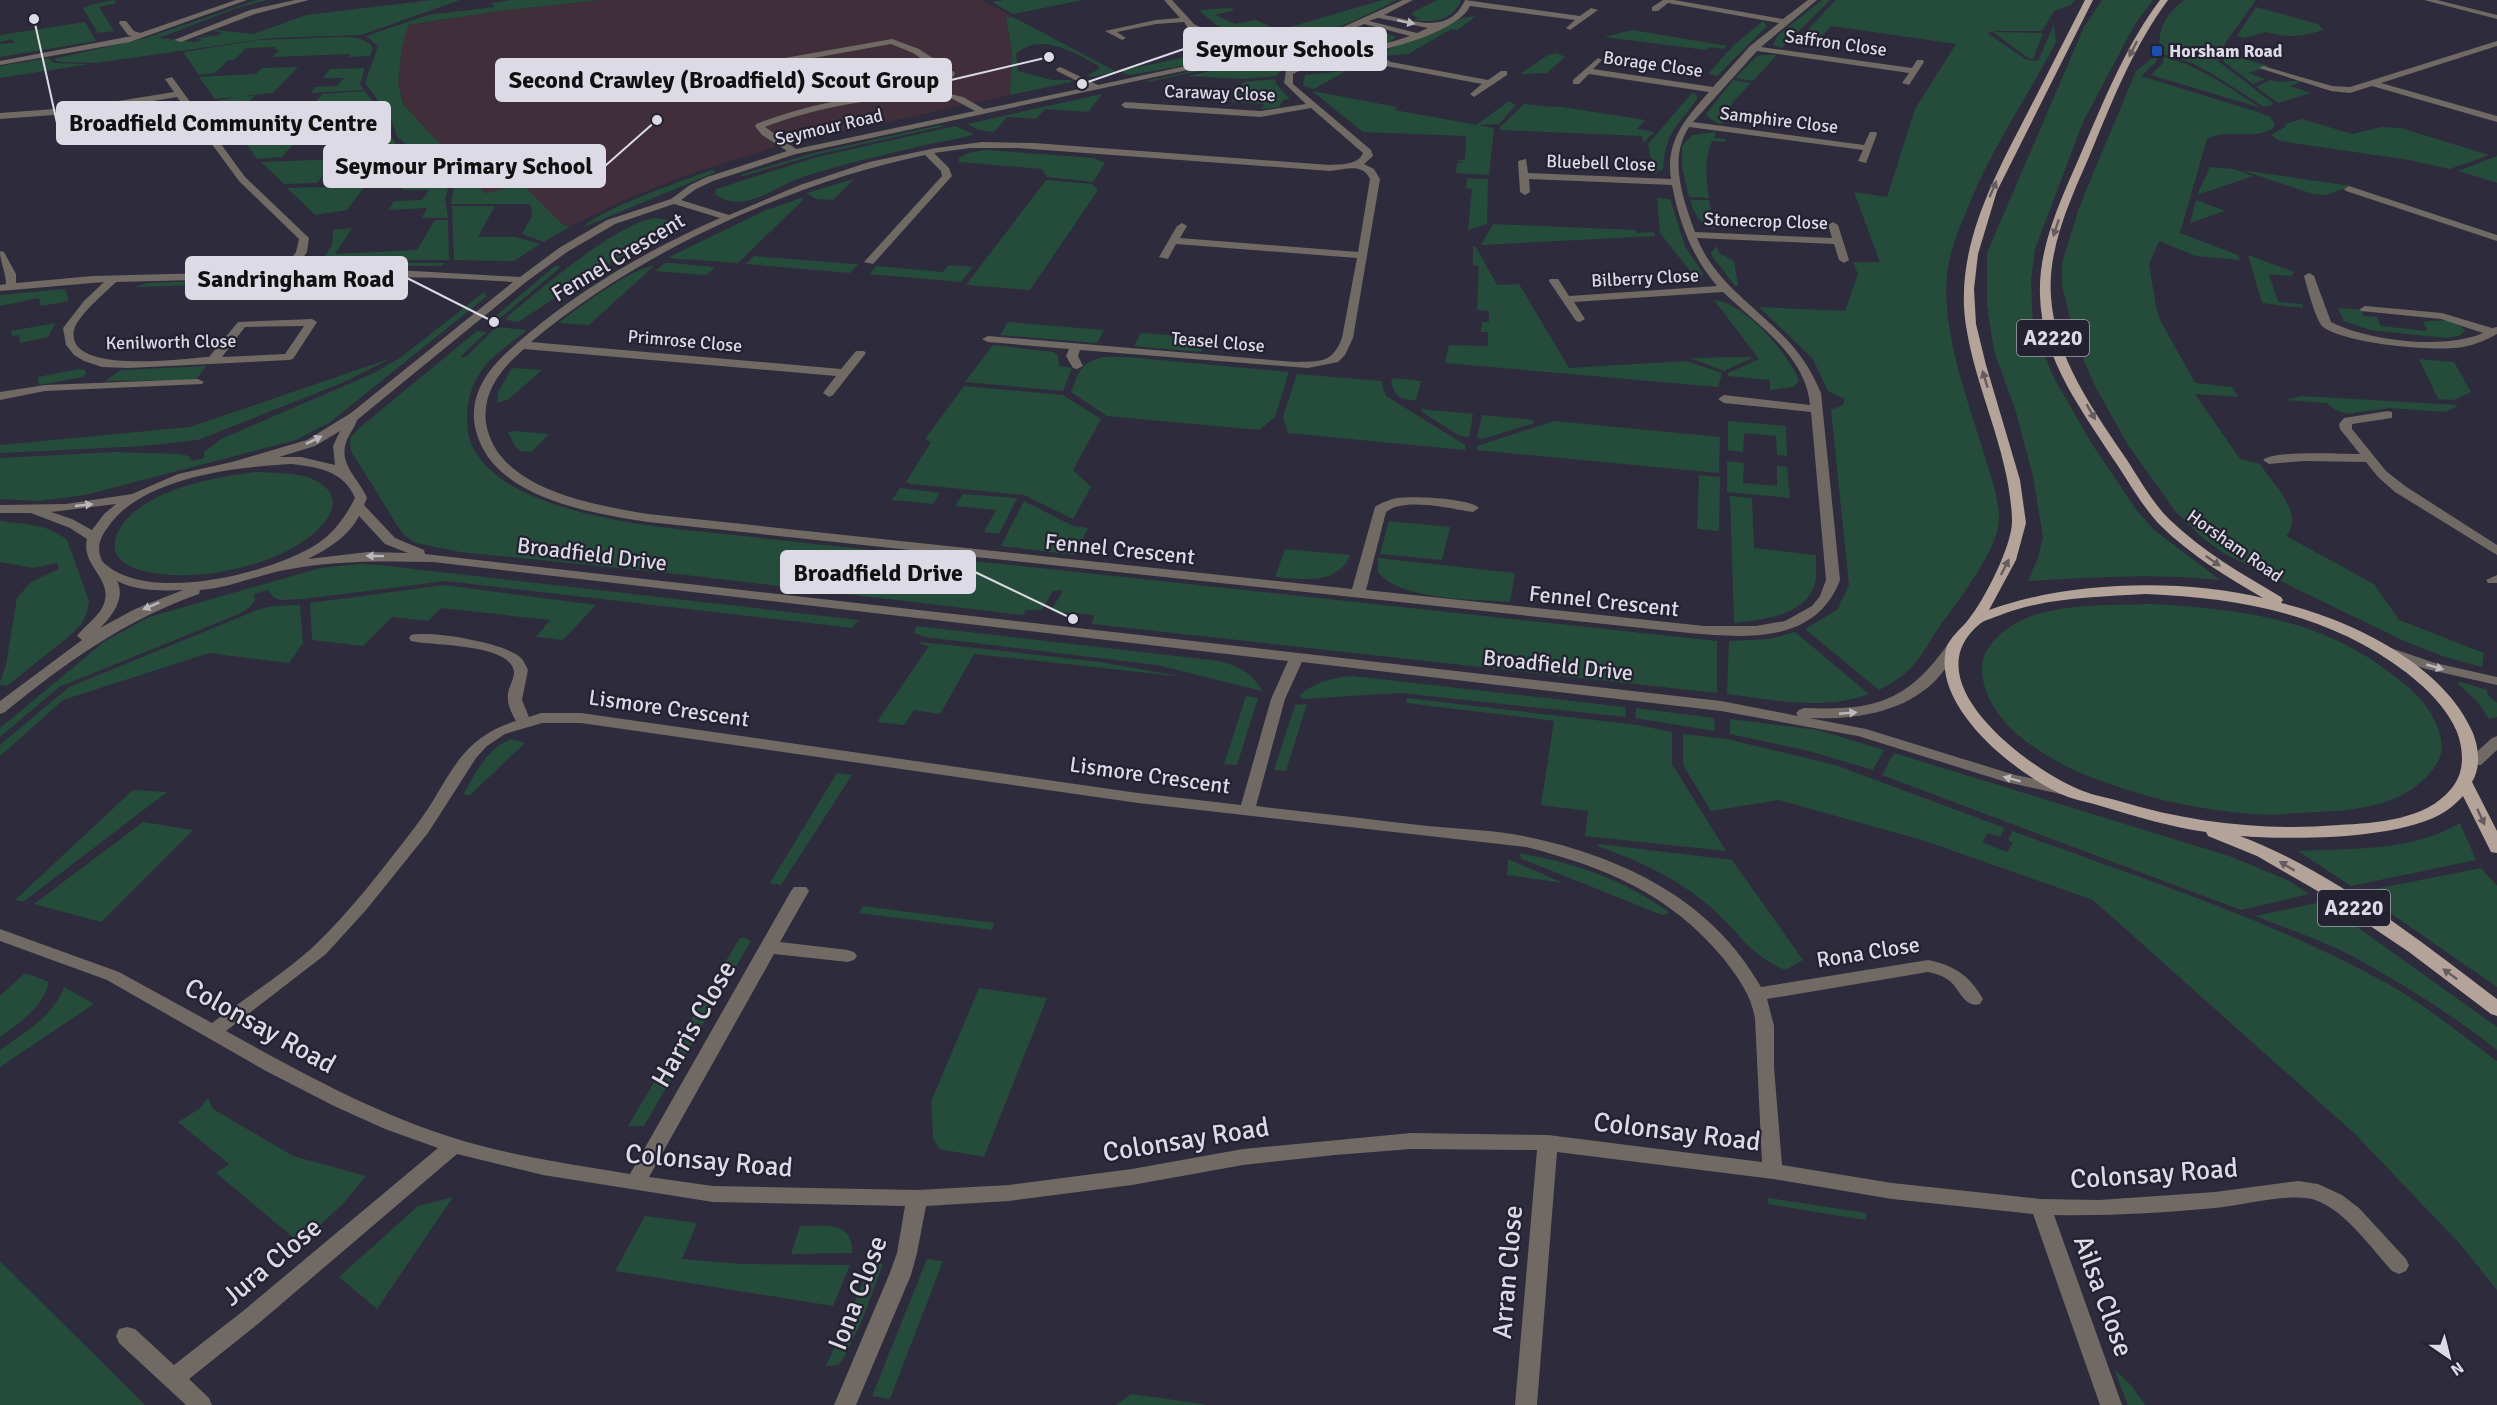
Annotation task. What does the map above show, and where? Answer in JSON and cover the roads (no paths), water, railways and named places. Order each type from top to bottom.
[{"type":"main road","points":[[1977,619],[2019,603],[2057,595],[2112,591],[2188,590],[2286,606],[2337,625],[2380,648],[2414,671],[2438,692],[2458,716],[2470,739],[2475,762],[2466,785],[2440,808],[2405,822],[2359,829],[2310,832],[2201,827],[2070,791],[2008,752],[1973,718],[1952,680],[1953,647],[1977,619],[2009,560],[2019,523],[2014,480],[1980,365],[1971,324],[1969,289],[1973,254],[1992,191],[2089,0]]},
{"type":"main road","name":"Horsham Road","points":[[2164,0],[2147,22],[2126,64],[2066,199],[2047,265],[2045,297],[2053,337],[2070,378],[2106,439],[2143,495],[2164,520],[2189,544],[2223,568],[2286,606]]},
{"type":"main road","points":[[2466,785],[2497,848]]},
{"type":"main road","name":"A2220","points":[[2201,827],[2268,855],[2334,894],[2411,946],[2497,1009]]},
{"type":"street","points":[[0,63],[88,49],[142,36],[243,0]]},
{"type":"street","points":[[178,40],[253,12],[305,0]]},
{"type":"street","points":[[1168,0],[1184,20],[1199,31],[1240,51]]},
{"type":"street","name":"Seymour Road","points":[[238,463],[311,443],[355,416],[522,280],[596,230],[636,212],[674,201],[710,179],[794,152],[1211,63],[1240,51],[1297,43],[1379,16],[1409,0]]},
{"type":"street","points":[[1655,9],[1667,0],[1783,21]]},
{"type":"street","name":"Fennel Crescent","points":[[1358,164],[1330,168],[986,145],[927,152],[887,160],[730,218],[669,246],[607,281],[565,308],[493,374],[480,401],[478,421],[489,448],[500,462],[519,478],[569,502],[648,518],[1723,632],[1770,628],[1805,617],[1817,609],[1828,595],[1833,580],[1813,386],[1804,367],[1788,346],[1725,289],[1700,255],[1676,182],[1673,150],[1677,137],[1687,124],[1753,48],[1783,21],[1813,0]]},
{"type":"street","points":[[2428,0],[2497,17]]},
{"type":"street","points":[[1358,164],[1365,160],[1368,152],[1288,83],[1290,73],[1307,62],[1388,46],[1416,35],[1459,15],[1468,2],[1582,19]]},
{"type":"street","points":[[1570,28],[1594,10]]},
{"type":"street","points":[[1379,16],[1434,27]]},
{"type":"street","points":[[1109,32],[1156,22],[1184,20]]},
{"type":"street","points":[[1363,22],[1416,35]]},
{"type":"street","points":[[123,23],[131,33],[142,36]]},
{"type":"street","points":[[1098,26],[1122,38]]},
{"type":"street","points":[[646,85],[892,41],[916,51],[951,74],[936,94]]},
{"type":"street","points":[[2263,68],[2342,90],[2495,45]]},
{"type":"street","name":"Saffron Close","points":[[1753,48],[1913,72]]},
{"type":"street","points":[[1366,51],[1374,58],[1389,64],[1489,83]]},
{"type":"street","points":[[1576,82],[1598,60]]},
{"type":"street","points":[[1906,82],[1920,62]]},
{"type":"street","points":[[1060,69],[1096,87]]},
{"type":"street","name":"Borage Close","points":[[1587,71],[1715,90]]},
{"type":"street","points":[[1474,94],[1504,73]]},
{"type":"street","points":[[169,79],[242,179],[304,238],[305,243],[302,250],[286,273]]},
{"type":"street","points":[[2372,83],[2497,119]]},
{"type":"street","points":[[0,116],[81,110],[179,94]]},
{"type":"street","points":[[794,152],[765,133],[759,126],[779,118],[877,99],[936,94],[962,100],[981,111]]},
{"type":"street","name":"Caraway Close","points":[[1125,105],[1146,110],[1260,114],[1313,105]]},
{"type":"street","name":"Samphire Close","points":[[1687,124],[1868,148]]},
{"type":"street","points":[[1863,161],[1873,134]]},
{"type":"street","points":[[869,262],[947,176],[946,170],[927,152]]},
{"type":"street","points":[[1523,161],[1525,192]]},
{"type":"street","name":"Teasel Close","points":[[988,339],[1295,365],[1324,364],[1341,356],[1347,342],[1375,179],[1371,171],[1358,164]]},
{"type":"street","name":"Bluebell Close","points":[[1524,176],[1676,182]]},
{"type":"street","points":[[2349,189],[2497,238]]},
{"type":"street","name":"Fennel Crescent","points":[[674,201],[730,218]]},
{"type":"street","points":[[1833,225],[1844,260]]},
{"type":"street","points":[[1164,257],[1182,226]]},
{"type":"street","name":"Stonecrop Close","points":[[1692,235],[1838,241]]},
{"type":"street","points":[[1174,241],[1362,255]]},
{"type":"street","points":[[0,254],[11,274],[6,287],[113,279],[393,271],[522,280]]},
{"type":"street","points":[[2309,276],[2326,324],[2342,332],[2415,343],[2463,344],[2495,331]]},
{"type":"street","name":"Kenilworth Close","points":[[113,279],[75,319],[69,328],[68,336],[75,351],[84,357],[114,365],[289,357],[312,322],[242,324],[237,327],[213,360]]},
{"type":"street","points":[[1554,280],[1580,319]]},
{"type":"street","name":"Bilberry Close","points":[[1567,299],[1725,289]]},
{"type":"street","points":[[2365,309],[2442,316],[2495,331]]},
{"type":"street","name":"Primrose Close","points":[[522,345],[845,373]]},
{"type":"street","points":[[1076,346],[1072,356],[1077,366]]},
{"type":"street","points":[[830,393],[860,353]]},
{"type":"street","points":[[94,386],[114,365]]},
{"type":"street","points":[[0,396],[45,388],[198,382]]},
{"type":"street","points":[[1725,399],[1817,408]]},
{"type":"street","points":[[2388,415],[2348,421],[2345,424],[2346,429],[2369,458],[2400,489],[2497,551]]},
{"type":"street","name":"Seymour Road","points":[[345,474],[337,449],[340,438],[355,416]]},
{"type":"street","points":[[2268,460],[2320,457],[2369,458]]},
{"type":"street","points":[[0,509],[26,510],[94,504],[142,494],[189,475],[238,463],[305,462],[320,464],[345,474]]},
{"type":"street","name":"Broadfield Drive","points":[[282,567],[334,538],[347,528],[359,508],[361,498],[353,481],[345,474]]},
{"type":"street","points":[[0,709],[54,665],[101,620],[112,602],[112,587],[93,555],[94,538],[110,516],[142,494]]},
{"type":"street","points":[[1358,594],[1380,510],[1384,505],[1398,500],[1473,508]]},
{"type":"street","name":"Broadfield Drive","points":[[359,508],[390,541],[433,558]]},
{"type":"street","points":[[26,510],[70,522],[81,527],[94,538]]},
{"type":"street","name":"Broadfield Drive","points":[[103,569],[121,579],[148,585],[180,587],[226,582],[282,567],[336,558],[368,556],[433,558],[1748,710],[1809,714],[1866,711],[1915,690],[1930,678],[1953,647]]},
{"type":"street","points":[[54,665],[115,623],[137,612],[180,595],[226,582]]},
{"type":"street","points":[[416,638],[475,644],[510,654],[518,662],[522,672],[515,695],[516,706],[524,722]]},
{"type":"street","points":[[2380,648],[2431,666],[2497,681]]},
{"type":"street","name":"Lismore Crescent","points":[[1247,811],[1278,699],[1297,658]]},
{"type":"street","name":"Broadfield Drive","points":[[1748,710],[1861,732],[2012,779],[2070,791]]},
{"type":"street","name":"Lismore Crescent","points":[[214,1030],[320,950],[402,856],[448,793],[470,756],[482,743],[500,731],[524,722],[541,718],[581,718],[1138,798],[1526,842],[1578,854],[1619,870],[1662,892],[1693,915],[1722,943],[1757,994],[1763,1013],[1768,1128],[1773,1172]]},
{"type":"street","points":[[2475,762],[2497,741]]},
{"type":"street","name":"Harris Close","points":[[635,1183],[800,891]]},
{"type":"street","name":"Colonsay Road","points":[[0,935],[113,975],[214,1030],[273,1066],[392,1124],[454,1146],[543,1167],[713,1194],[917,1198],[1009,1193],[1132,1177],[1243,1157],[1335,1147],[1411,1141],[1548,1143],[1773,1172],[1892,1191],[2041,1207],[2132,1206],[2215,1200],[2298,1189],[2318,1192],[2335,1201],[2352,1214],[2399,1265]]},
{"type":"street","points":[[769,947],[848,956]]},
{"type":"street","name":"Rona Close","points":[[1757,994],[1928,966],[1943,968],[1955,974],[1974,999]]},
{"type":"street","name":"Arran Close","points":[[1526,1405],[1548,1143]]},
{"type":"street","name":"Jura Close","points":[[174,1378],[252,1317],[454,1146]]},
{"type":"street","name":"Iona Close","points":[[845,1405],[900,1275],[907,1253],[917,1198]]},
{"type":"street","name":"Ailsa Close","points":[[2041,1207],[2111,1405]]},
{"type":"street","points":[[127,1336],[201,1405]]},
{"type":"place","name":"Broadfield Community Centre","points":[[34,19]]},
{"type":"place","name":"Horsham Road","points":[[2157,51]]},
{"type":"place","name":"Second Crawley (Broadfield) Scout Group","points":[[1049,57]]},
{"type":"place","name":"Seymour Schools","points":[[1082,84]]},
{"type":"place","name":"Seymour Primary School","points":[[657,120]]},
{"type":"place","name":"Sandringham Road","points":[[494,322]]},
{"type":"place","name":"Broadfield Drive","points":[[1073,619]]}]
